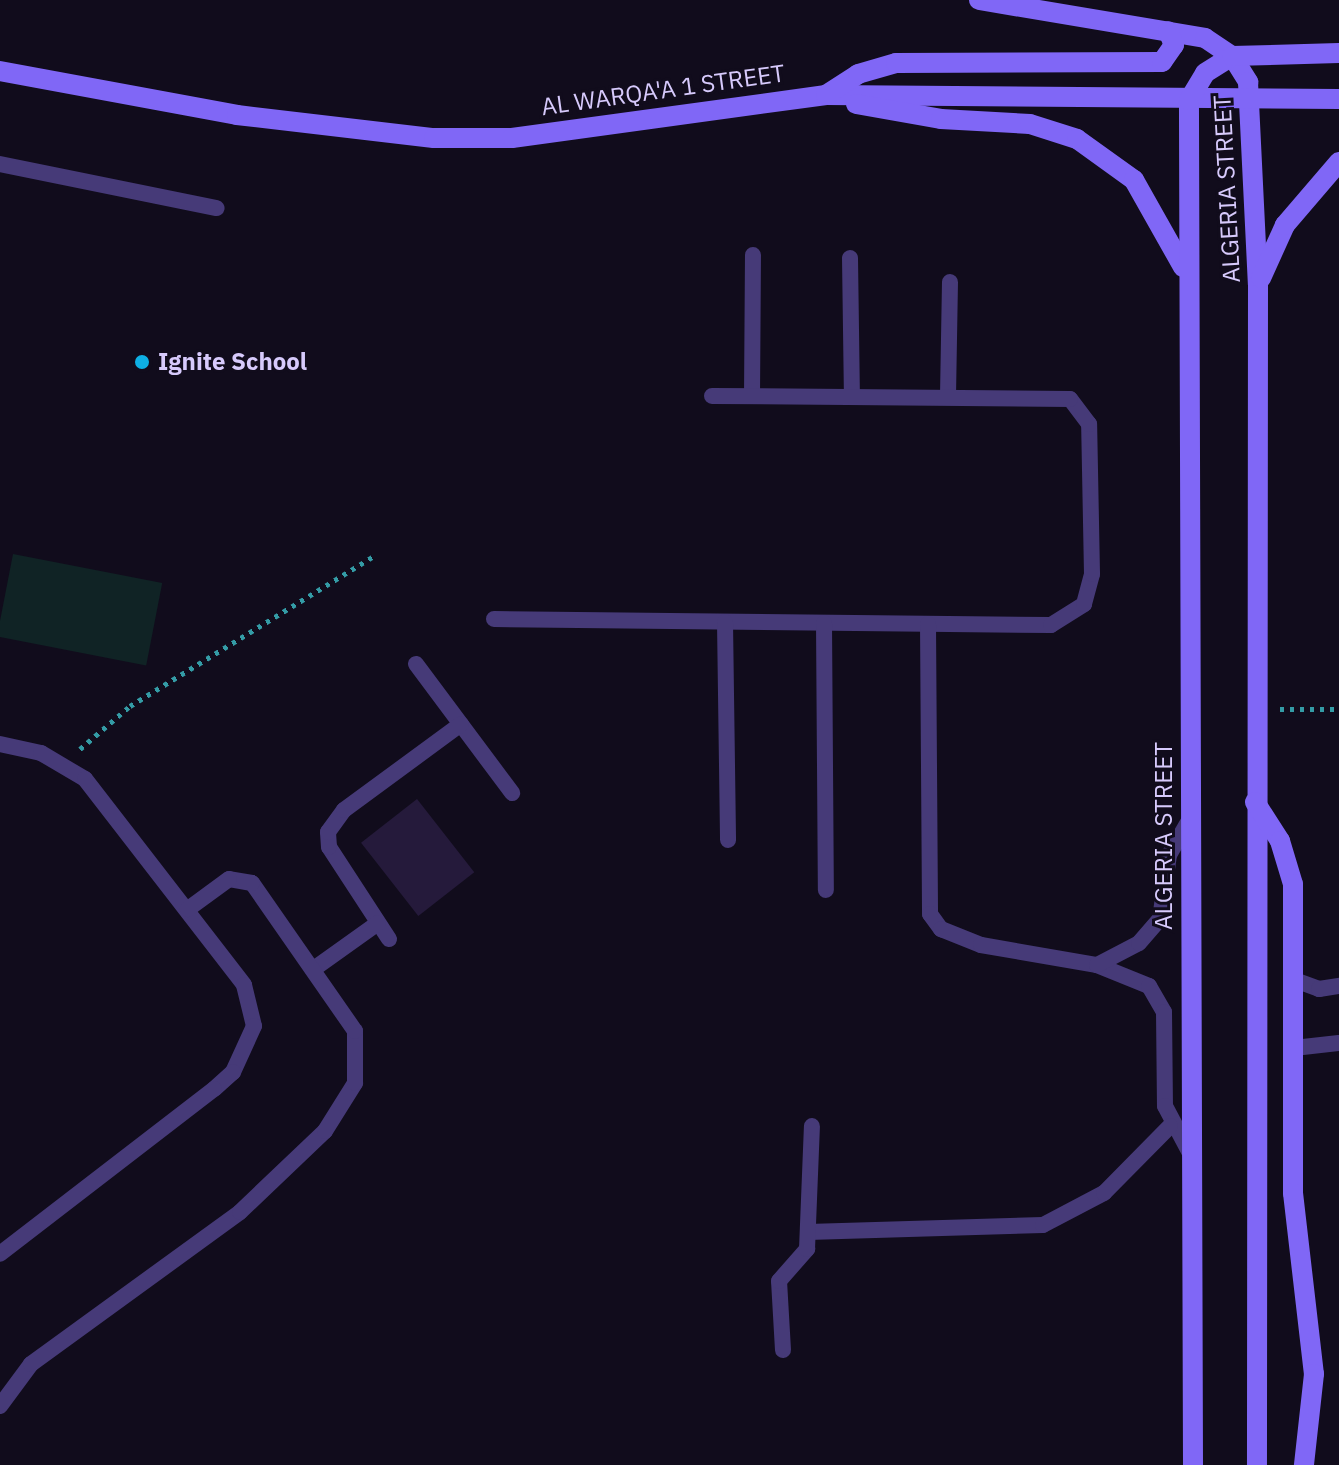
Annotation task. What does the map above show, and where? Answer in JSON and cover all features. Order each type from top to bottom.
[{"type":"main road","points":[[979,0],[1205,38],[1232,56],[1339,53]]},
{"type":"main road","points":[[826,95],[858,74],[896,63],[1162,62],[1174,45],[1168,31]]},
{"type":"main road","name":"ALGERIA STREET","points":[[1193,1465],[1187,274],[1189,100],[1205,73],[1232,56],[1250,97],[1258,285],[1255,709],[1257,1465]]},
{"type":"main road","name":"AL WARQA'A 1 STREET","points":[[0,71],[237,115],[434,138],[512,138],[826,95],[1339,99]]},
{"type":"main road","points":[[826,95],[941,119],[1030,124],[1077,139],[1149,198],[1187,274]]},
{"type":"main road","points":[[1258,285],[1285,225],[1339,162]]},
{"type":"main road","points":[[1255,802],[1289,864],[1294,1048],[1293,1193],[1314,1363],[1304,1465]]},
{"type":"lane","points":[[0,164],[217,208]]},
{"type":"lane","points":[[752,396],[753,255]]},
{"type":"lane","points":[[850,258],[852,396]]},
{"type":"lane","points":[[948,396],[950,282]]},
{"type":"lane","points":[[494,619],[1061,623],[1078,612],[1091,585],[1086,413],[1060,395],[712,396]]},
{"type":"lane","points":[[725,622],[728,840]]},
{"type":"lane","points":[[824,623],[826,890]]},
{"type":"lane","points":[[928,624],[930,914],[941,929],[981,945],[1097,965],[1140,979],[1159,998],[1170,1126],[1192,1157]]},
{"type":"lane","points":[[416,664],[512,793]]},
{"type":"lane","points":[[389,939],[329,847],[333,819],[461,724]]},
{"type":"lane","points":[[0,744],[65,763],[102,798],[188,909],[252,1004],[247,1050],[214,1089],[0,1254]]},
{"type":"lane","points":[[1097,965],[1139,943],[1160,919],[1169,855],[1191,817]]},
{"type":"lane","points":[[0,1406],[31,1364],[240,1212],[347,1103],[359,1055],[355,1031],[315,968],[252,883],[229,879],[188,909]]},
{"type":"lane","points":[[315,968],[378,923]]},
{"type":"lane","points":[[1292,979],[1319,989],[1339,986]]},
{"type":"lane","points":[[1294,1048],[1339,1043]]},
{"type":"lane","points":[[783,1350],[779,1281],[803,1256],[808,1232],[812,1126]]},
{"type":"lane","points":[[808,1232],[1043,1225],[1104,1193],[1170,1126]]},
{"type":"path","points":[[65,763],[130,706],[375,555]]},
{"type":"path","points":[[1255,709],[1339,709]]},
{"type":"green space","points":[[13,554],[162,583],[146,665],[0,637],[0,621]]},
{"type":"building","points":[[417,799],[474,872],[418,916],[361,843]]},
{"type":"place","name":"Ignite School","points":[[142,362]]}]
